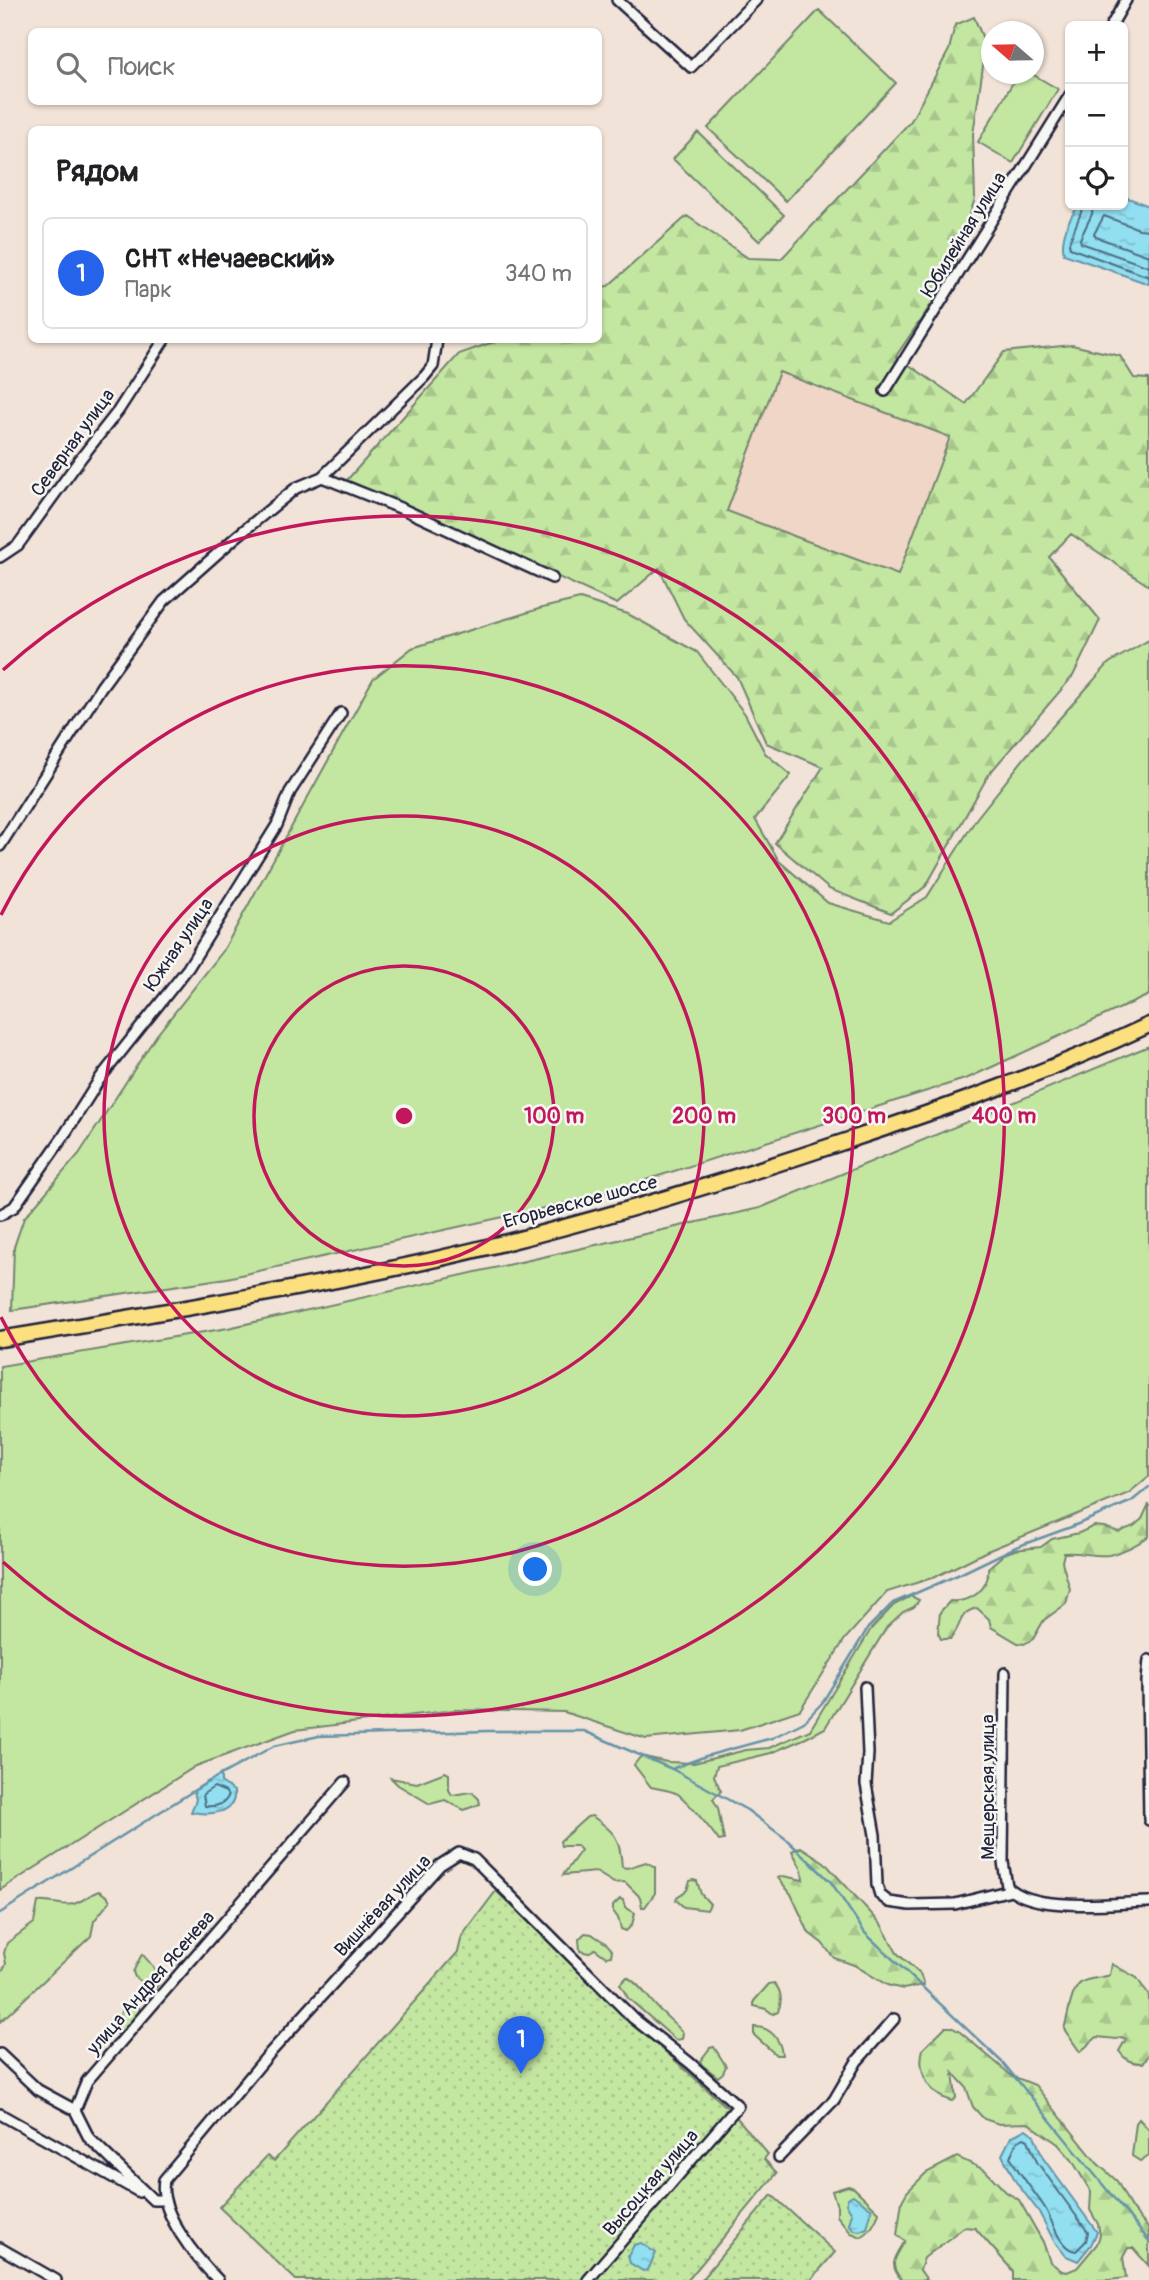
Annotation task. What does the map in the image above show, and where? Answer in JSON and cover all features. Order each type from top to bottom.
[{"type":"main road","name":"Егорьевское шоссе","points":[[0,1339],[183,1308],[421,1262],[650,1203],[930,1113],[1102,1047],[1149,1025]]},
{"type":"street","points":[[617,0],[691,67],[756,0]]},
{"type":"street","points":[[1114,21],[1126,0]]},
{"type":"street","name":"Юбилейная улица","points":[[885,391],[1065,103]]},
{"type":"street","name":"Северная улица","points":[[0,557],[18,545],[118,411],[162,343]]},
{"type":"street","points":[[0,846],[101,687],[164,601],[296,488],[322,477],[424,377],[433,366],[437,343]]},
{"type":"street","points":[[322,477],[405,510],[552,578]]},
{"type":"street","name":"Южная улица","points":[[0,1215],[14,1207],[101,1077],[188,968],[277,825],[290,792],[341,713]]},
{"type":"street","points":[[1149,1660],[1149,1820]]},
{"type":"street","name":"Мещерская улица","points":[[1005,1673],[1003,1862],[1006,1883],[1011,1890]]},
{"type":"street","points":[[865,1687],[868,1753],[866,1784],[875,1835],[877,1885],[880,1895],[889,1902],[910,1905],[956,1904],[1011,1890],[1025,1898],[1044,1903],[1149,1902]]},
{"type":"street","name":"улица Андрея Ясенева","points":[[75,2110],[87,2081],[345,1782]]},
{"type":"street","name":"Вишнёвая улица","points":[[158,2200],[164,2180],[270,2054],[440,1866],[459,1853],[474,1860],[633,2018],[690,2063],[737,2106]]},
{"type":"street","points":[[779,2157],[834,2100],[857,2061],[894,2019]]},
{"type":"street","points":[[0,2054],[38,2090],[75,2110],[89,2138],[158,2200],[202,2264],[218,2280]]},
{"type":"street","name":"Высоцкая улица","points":[[588,2280],[737,2106]]},
{"type":"street","points":[[0,2114],[158,2200]]},
{"type":"street","points":[[0,2248],[56,2280]]},
{"type":"shaded area","points":[[779,372],[950,436],[897,576],[726,511]]},
{"type":"green space","points":[[819,10],[896,83],[786,201],[708,128]]},
{"type":"green space","points":[[974,17],[981,34],[981,80],[973,134],[975,198],[952,274],[896,356],[966,404],[1004,352],[1072,345],[1120,356],[1134,378],[1149,379],[1149,586],[1071,534],[1049,557],[1100,620],[1073,676],[989,774],[926,886],[891,913],[829,889],[775,843],[823,767],[766,743],[737,677],[684,619],[659,568],[617,604],[347,480],[459,354],[490,343],[602,343],[602,287],[608,286],[687,216],[748,258],[781,259],[911,121],[949,50],[955,25]],"holes":[[[779,372],[950,437],[898,575],[727,511]]]},
{"type":"green space","points":[[1044,81],[1058,89],[1013,163],[978,142],[1012,84],[1044,84]]},
{"type":"green space","points":[[698,132],[784,215],[759,241],[673,159]]},
{"type":"green space","points":[[580,599],[628,614],[697,652],[745,714],[765,753],[791,775],[755,819],[779,861],[828,903],[889,921],[927,897],[976,819],[1026,756],[1109,663],[1149,640],[1149,995],[968,1078],[589,1198],[227,1278],[12,1310],[14,1247],[24,1218],[79,1154],[156,1036],[223,951],[373,679],[412,648]]},
{"type":"green space","points":[[1149,1046],[1149,1476],[1129,1493],[987,1551],[935,1577],[887,1592],[845,1639],[800,1710],[740,1730],[646,1739],[564,1712],[454,1710],[295,1730],[196,1766],[0,1890],[0,1366],[228,1328],[760,1208]]},
{"type":"green space","points":[[1149,1504],[1149,1536],[1135,1545],[1109,1555],[1064,1553],[1062,1562],[1070,1589],[1066,1604],[1044,1620],[1033,1639],[1024,1644],[1018,1643],[991,1627],[989,1619],[977,1608],[963,1616],[950,1639],[941,1639],[938,1633],[940,1612],[950,1601],[965,1600],[977,1594],[986,1583],[988,1568],[1004,1554],[1041,1547],[1052,1539],[1079,1533],[1094,1526],[1119,1532],[1134,1526],[1142,1519]]},
{"type":"green space","points":[[911,1596],[919,1600],[914,1607],[903,1612],[887,1627],[825,1728],[771,1753],[717,1766],[714,1776],[721,1791],[713,1799],[718,1808],[724,1840],[719,1841],[700,1816],[678,1794],[651,1787],[634,1765],[641,1756],[667,1762],[694,1763],[746,1750],[769,1748],[810,1730],[871,1629],[894,1605]]},
{"type":"green space","points":[[445,1772],[449,1774],[449,1790],[452,1795],[472,1792],[480,1804],[464,1810],[445,1800],[430,1804],[391,1778],[417,1783]]},
{"type":"green space","points":[[592,1816],[615,1837],[620,1849],[622,1867],[646,1862],[655,1867],[655,1893],[645,1907],[642,1907],[640,1897],[625,1882],[614,1883],[596,1872],[563,1875],[581,1850],[577,1846],[561,1846],[560,1841],[587,1817]]},
{"type":"green space","points":[[801,1847],[824,1862],[881,1924],[897,1953],[920,1974],[924,1985],[903,1989],[887,1985],[854,1965],[834,1958],[822,1943],[809,1933],[791,1894],[778,1878],[783,1876],[803,1880],[802,1870],[792,1851]]},
{"type":"green space","points":[[693,1880],[697,1881],[701,1894],[710,1904],[707,1910],[684,1907],[676,1900]]},
{"type":"green space","points":[[99,1891],[110,1901],[94,1921],[91,1936],[0,2022],[0,1974],[6,1964],[4,1953],[7,1943],[34,1923],[38,1902],[73,1904]]},
{"type":"green space","points":[[496,1891],[732,2112],[768,2154],[764,2159],[777,2173],[688,2280],[296,2280],[219,2207],[267,2156],[274,2161],[458,1952],[462,1936]]},
{"type":"green space","points":[[620,1899],[625,1907],[635,1913],[632,1925],[626,1931],[621,1929],[613,1911],[613,1906]]},
{"type":"green space","points":[[585,1933],[592,1934],[607,1945],[612,1950],[611,1956],[606,1957],[595,1949],[588,1953],[580,1951],[579,1939]]},
{"type":"green space","points":[[142,1954],[159,1979],[155,1988],[149,1992],[133,1972]]},
{"type":"green space","points":[[1112,1964],[1137,1978],[1149,1996],[1149,2055],[1143,2063],[1129,2061],[1119,2051],[1126,2039],[1097,2037],[1080,2052],[1064,2029],[1078,1985],[1110,1975]]},
{"type":"green space","points":[[627,1977],[681,2030],[682,2039],[676,2040],[628,1998],[620,1984]]},
{"type":"green space","points":[[774,1983],[779,1990],[781,2001],[778,2012],[773,2014],[754,2006],[754,2001],[769,1984]]},
{"type":"green space","points":[[131,2004],[139,2007],[140,2020],[123,2037],[117,2034],[118,2019],[124,2006]]},
{"type":"green space","points":[[754,2027],[765,2029],[774,2035],[782,2055],[776,2055],[754,2035]]},
{"type":"green space","points":[[945,2027],[960,2032],[1012,2076],[1035,2085],[1097,2163],[1117,2181],[1131,2208],[1149,2229],[1149,2266],[1133,2248],[1128,2248],[1123,2257],[1126,2278],[1013,2280],[1013,2271],[975,2228],[964,2227],[924,2258],[920,2270],[927,2280],[902,2280],[895,2269],[894,2260],[905,2241],[897,2235],[902,2201],[926,2173],[957,2157],[985,2170],[1006,2192],[1019,2200],[1043,2242],[1050,2262],[1062,2271],[1077,2268],[1097,2244],[1100,2235],[1098,2224],[1090,2210],[1091,2192],[1072,2160],[1058,2144],[1028,2123],[999,2124],[984,2119],[973,2107],[966,2087],[953,2073],[956,2098],[952,2101],[931,2088],[923,2074],[923,2049]]},
{"type":"green space","points":[[714,2047],[726,2066],[718,2077],[700,2061],[710,2048]]},
{"type":"green space","points":[[1139,2119],[1149,2130],[1149,2155],[1140,2161],[1132,2156],[1136,2123]]},
{"type":"green space","points":[[848,2186],[854,2188],[879,2212],[873,2226],[861,2237],[851,2233],[837,2216],[832,2191]]},
{"type":"green space","points":[[772,2195],[835,2252],[811,2280],[701,2280]]},
{"type":"water","points":[[1128,198],[1149,206],[1149,284],[1064,254],[1063,242],[1076,210],[1128,210]]},
{"type":"water","points":[[221,1774],[221,1782],[234,1791],[231,1805],[220,1812],[191,1812],[196,1800],[194,1791]]},
{"type":"water","points":[[1026,2129],[1034,2135],[1043,2158],[1097,2232],[1091,2245],[1078,2261],[1066,2256],[1054,2241],[1039,2212],[1016,2182],[1002,2155],[1011,2137]]},
{"type":"water","points":[[853,2195],[872,2209],[867,2228],[860,2231],[854,2230],[849,2224],[852,2213],[846,2204],[848,2198]]},
{"type":"water","points":[[641,2243],[656,2253],[648,2270],[643,2271],[630,2263],[628,2256],[634,2245]]},
{"type":"waterway","points":[[674,1768],[706,1756],[772,1738],[804,1722],[822,1703],[868,1628],[893,1603],[1016,1547],[1132,1501],[1149,1487]]},
{"type":"waterway","points":[[215,1778],[274,1746],[319,1736],[487,1731],[584,1731],[672,1769],[747,1810],[786,1839],[831,1882],[865,1933],[1004,2064],[1149,2241]]},
{"type":"waterway","points":[[0,1913],[209,1781]]},
{"type":"place","name":"СНТ «Нечаевский»","points":[[521,2074]]}]
